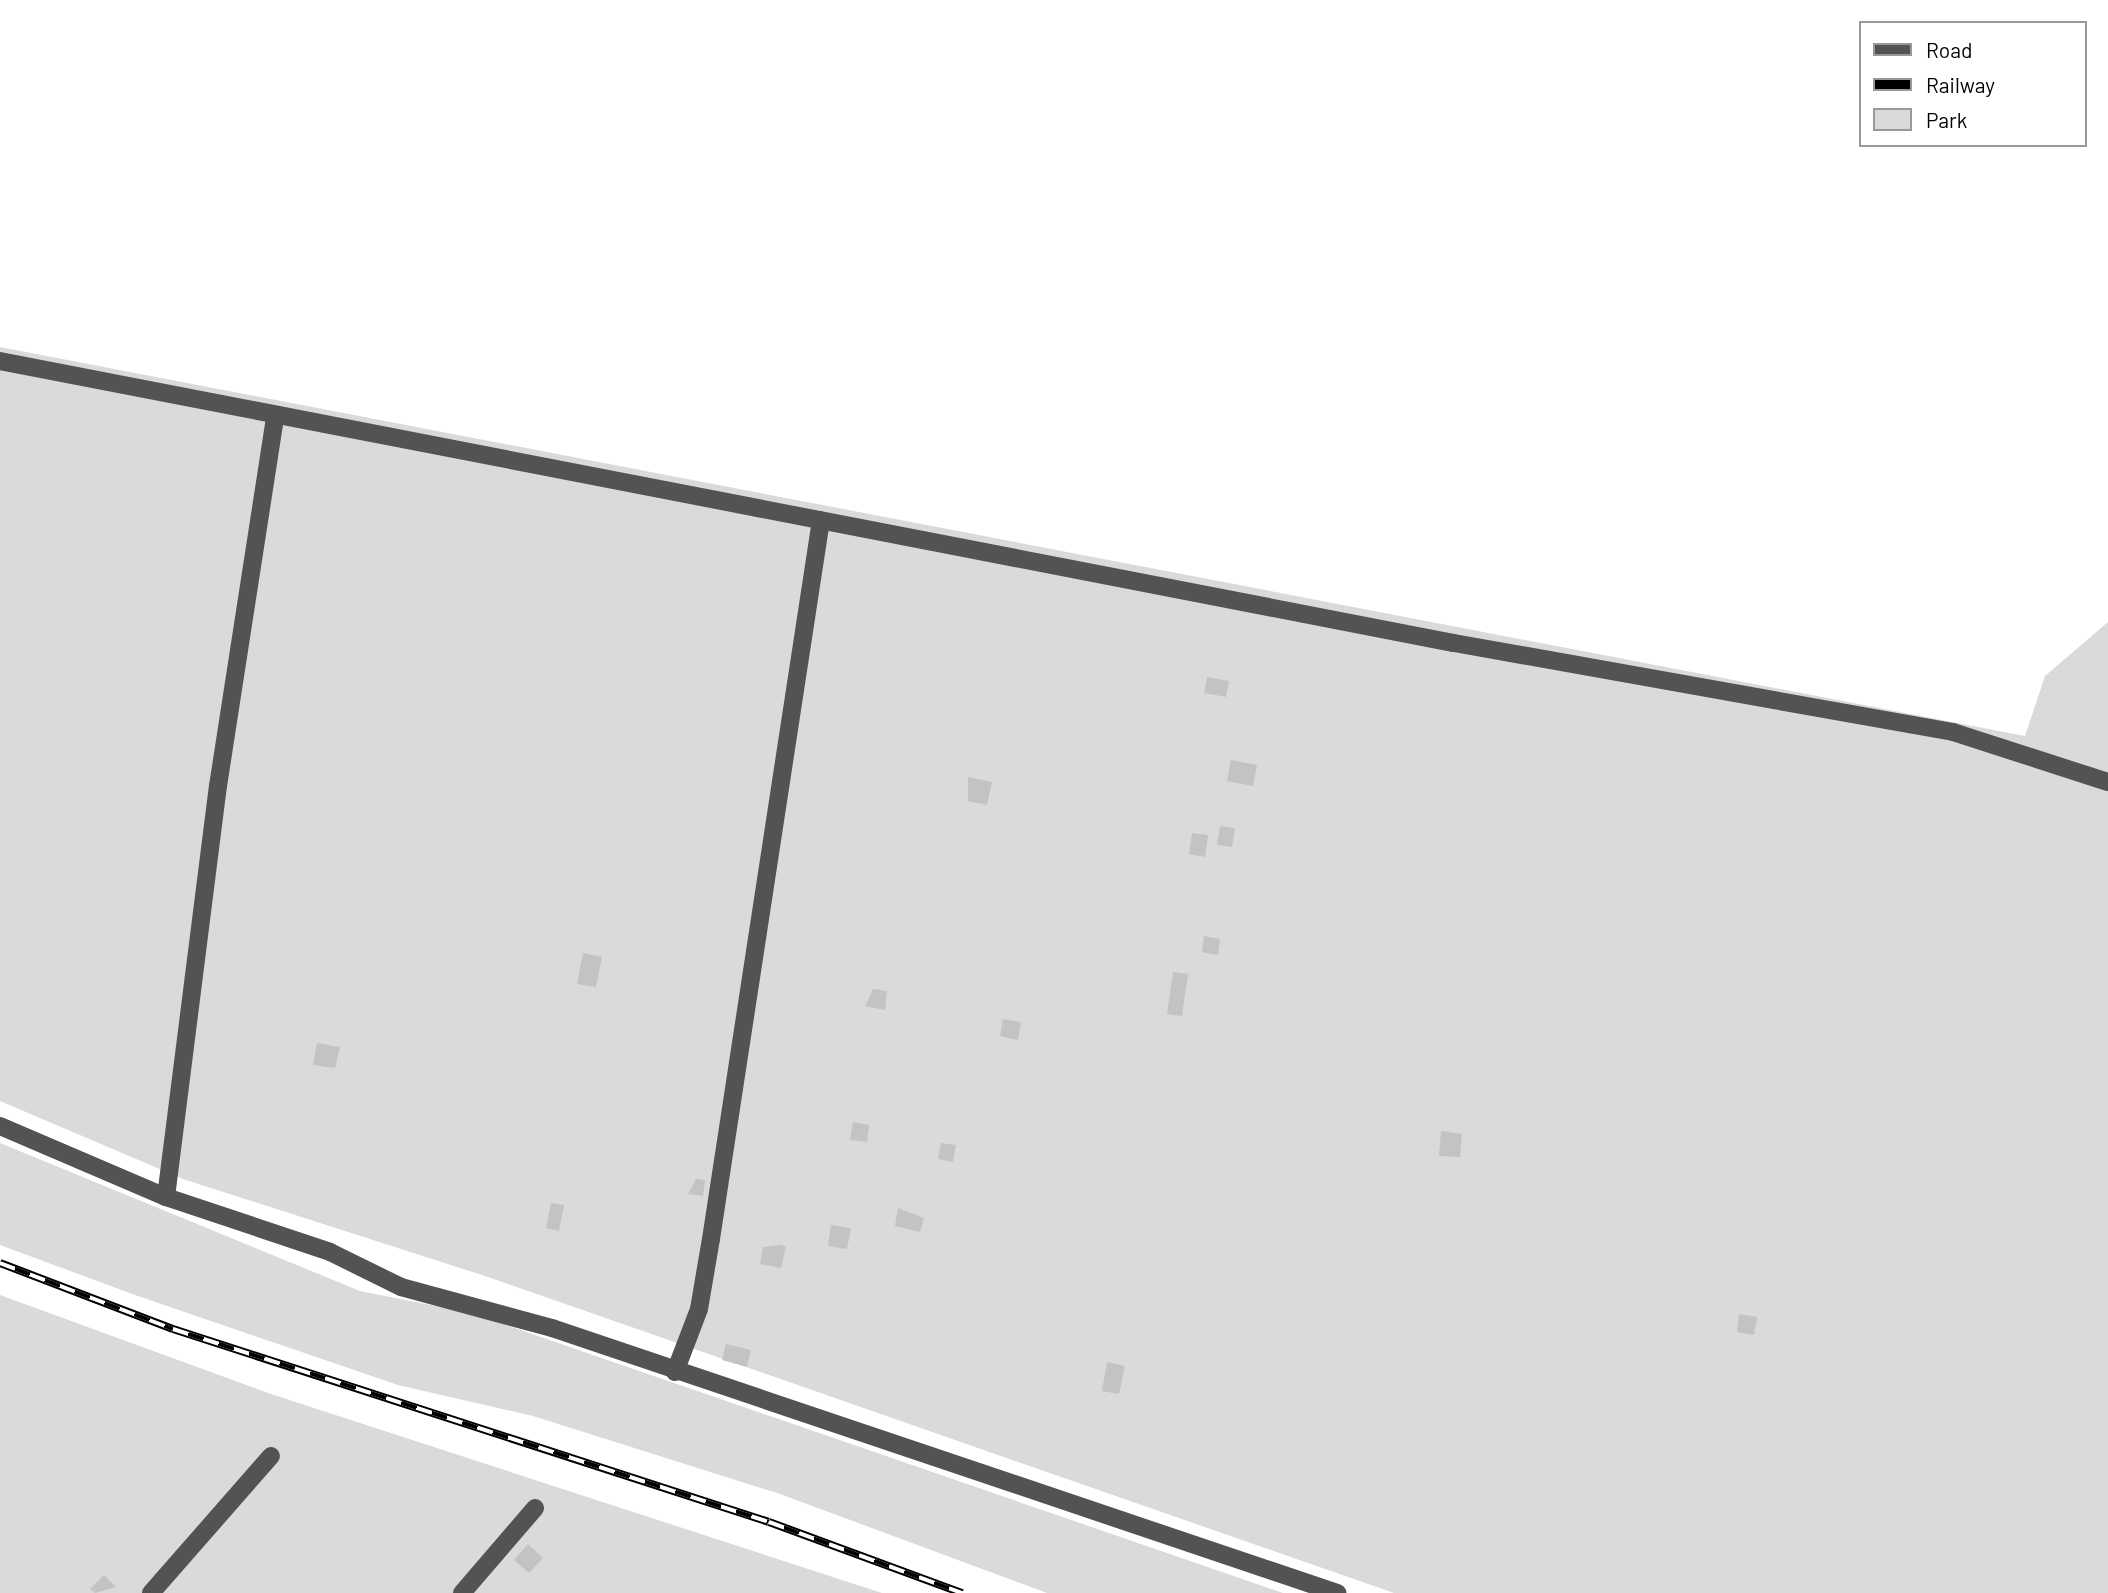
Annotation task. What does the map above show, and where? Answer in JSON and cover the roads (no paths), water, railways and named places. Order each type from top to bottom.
[{"type":"lane","points":[[0,361],[275,417],[1953,732],[2108,782]]},
{"type":"lane","points":[[166,1197],[220,773],[275,417]]},
{"type":"lane","points":[[675,1372],[699,1309],[711,1239],[821,520]]},
{"type":"lane","points":[[0,1126],[166,1197],[330,1252],[408,1290],[552,1328],[675,1372],[1337,1593]]},
{"type":"lane","points":[[151,1593],[271,1455]]},
{"type":"lane","points":[[463,1593],[535,1508]]},
{"type":"railway","points":[[0,1263],[173,1329],[769,1522],[962,1593]]}]
